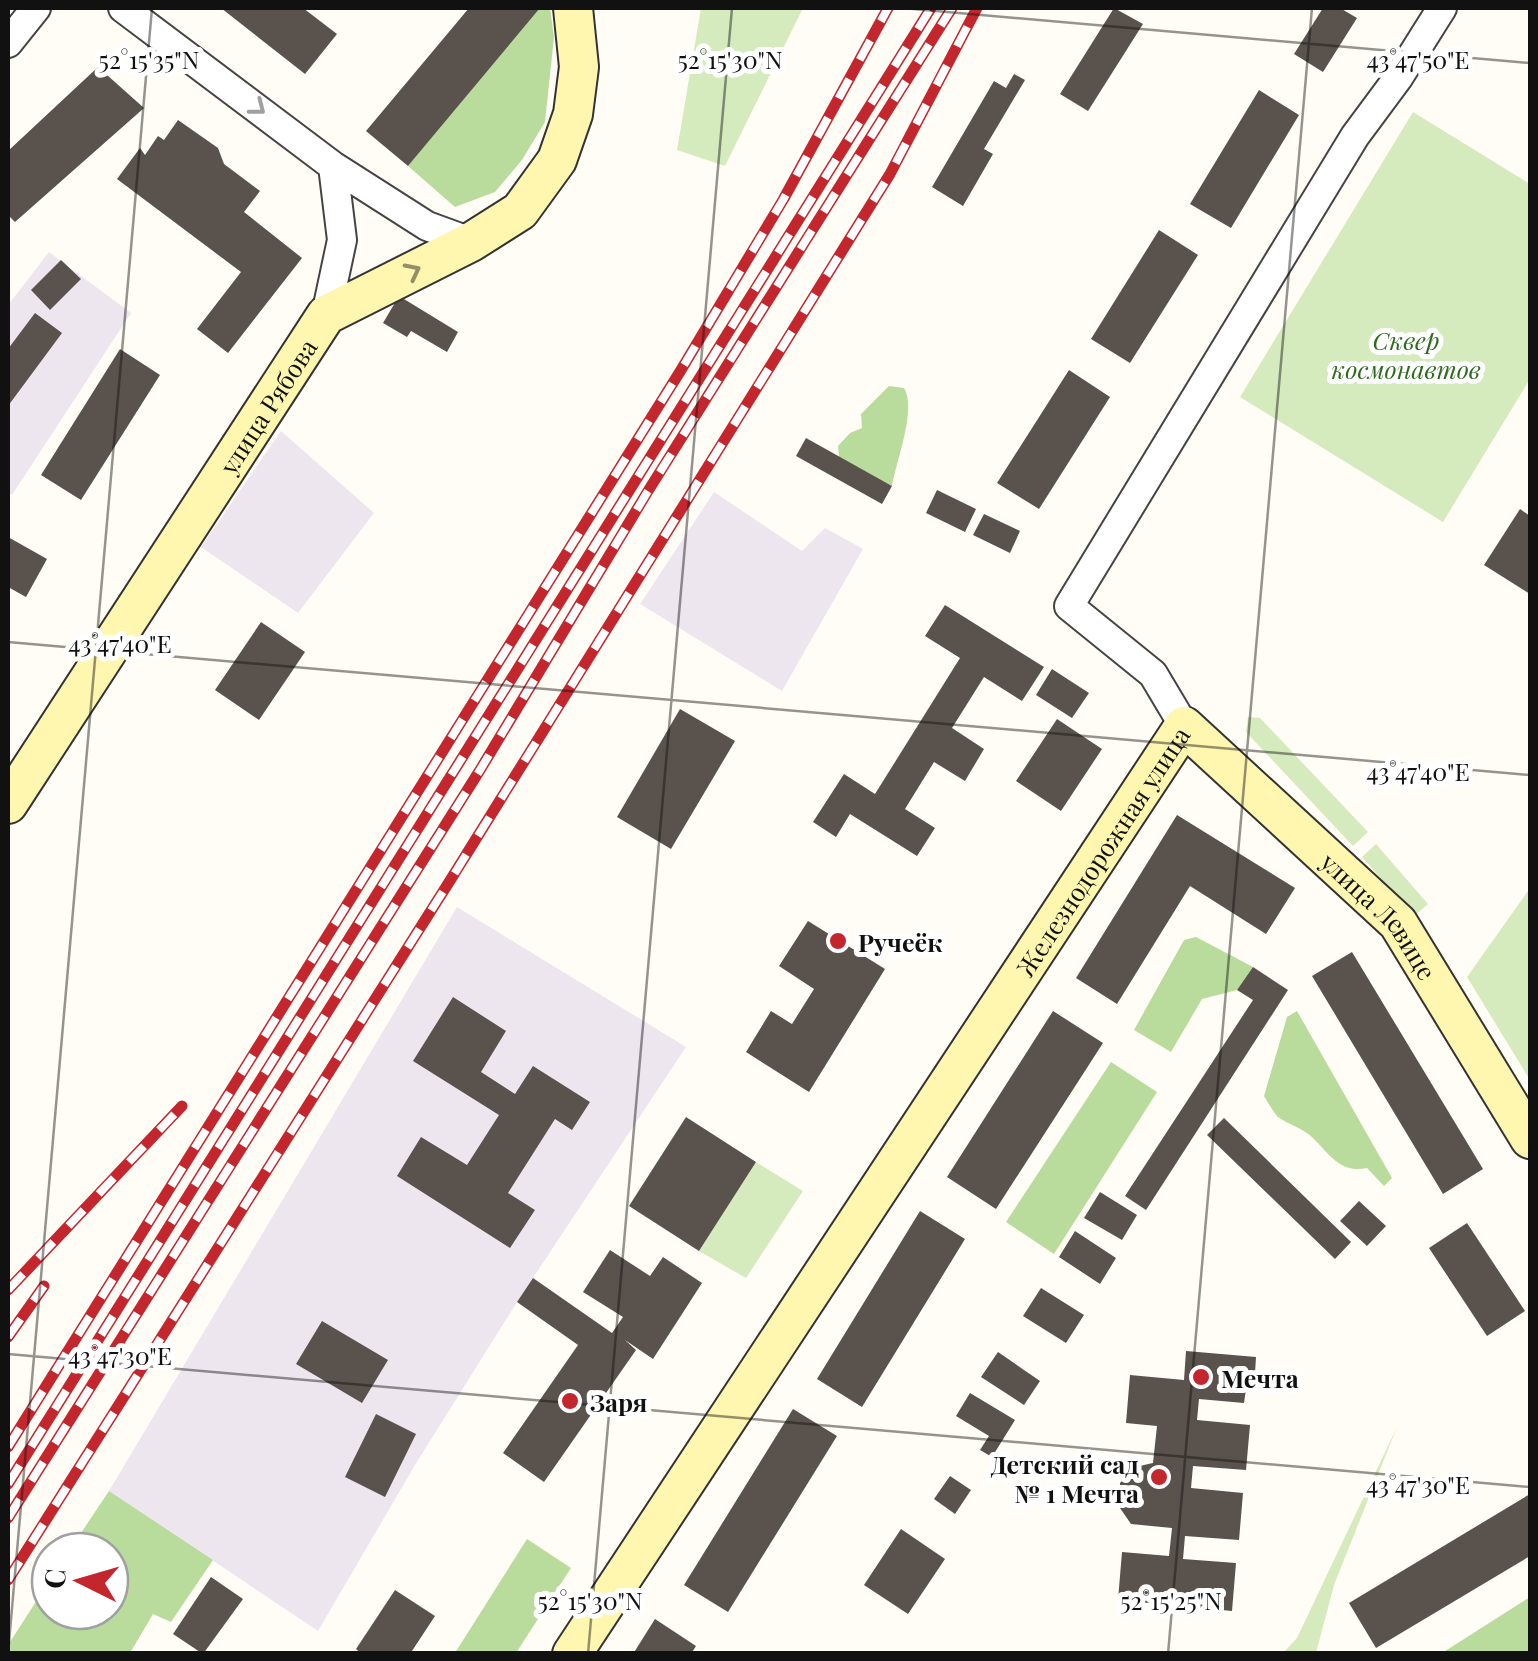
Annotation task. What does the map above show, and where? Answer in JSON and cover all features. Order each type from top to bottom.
[{"type":"street","points":[[8,43],[36,8]]},
{"type":"street","points":[[123,8],[333,166],[427,226],[471,242]]},
{"type":"street","name":"Железнодорожная улица","points":[[572,1654],[1184,726],[1153,674],[1069,606],[1355,136],[1442,8]]},
{"type":"street","name":"улица Рябова","points":[[8,804],[326,315],[471,242],[520,211],[557,160],[573,114],[580,67],[574,12]]},
{"type":"street","points":[[326,315],[342,240],[333,166]]},
{"type":"street","name":"улица Левице","points":[[1184,726],[1398,924],[1530,1139]]},
{"type":"shaded area","points":[[49,252],[131,313],[12,495],[8,492],[8,305]]},
{"type":"shaded area","points":[[281,431],[374,513],[298,613],[201,547]]},
{"type":"shaded area","points":[[714,492],[802,551],[825,528],[863,549],[782,691],[640,604]]},
{"type":"shaded area","points":[[457,907],[686,1047],[517,1302],[318,1631],[109,1491]]},
{"type":"green space","points":[[540,8],[550,8],[554,37],[545,122],[522,160],[495,192],[455,207],[408,166]]},
{"type":"green space","points":[[701,8],[803,8],[725,166],[677,150]]},
{"type":"green space","name":"Сквер космонавтов","points":[[1413,112],[1530,184],[1530,379],[1443,522],[1240,397]]},
{"type":"green space","points":[[889,386],[904,388],[908,408],[892,486],[839,457],[838,446],[850,433],[862,428],[861,414]]},
{"type":"green space","points":[[1248,717],[1260,718],[1368,832],[1353,846],[1246,732]]},
{"type":"green space","points":[[1376,844],[1428,904],[1414,916],[1362,857]]},
{"type":"green space","points":[[1530,888],[1530,1080],[1467,977]]},
{"type":"green space","points":[[1196,937],[1253,967],[1237,990],[1202,999],[1171,1052],[1134,1030],[1184,940]]},
{"type":"green space","points":[[1297,1011],[1392,1178],[1384,1186],[1367,1168],[1350,1168],[1336,1161],[1309,1135],[1278,1117],[1264,1096],[1287,1017]]},
{"type":"green space","points":[[1111,1062],[1157,1092],[1054,1254],[1006,1222]]},
{"type":"green space","points":[[756,1162],[803,1191],[746,1278],[699,1251]]},
{"type":"green space","points":[[1397,1427],[1334,1585],[1316,1653],[1283,1653],[1297,1638]]},
{"type":"green space","points":[[109,1491],[213,1560],[171,1622],[153,1614],[130,1653],[8,1653],[8,1645],[30,1611],[30,1631],[130,1631],[130,1531],[82,1531]]},
{"type":"green space","points":[[527,1539],[571,1568],[516,1653],[455,1653]]},
{"type":"green space","points":[[1530,1597],[1530,1653],[1442,1653]]},
{"type":"building","points":[[221,8],[303,8],[337,34],[305,74]]},
{"type":"building","points":[[469,8],[540,8],[408,166],[366,131]]},
{"type":"building","points":[[1114,8],[1143,24],[1088,111],[1060,94]]},
{"type":"building","points":[[1323,8],[1340,8],[1357,18],[1323,72],[1294,54]]},
{"type":"building","points":[[98,67],[144,108],[15,222],[8,215],[8,151]]},
{"type":"building","points":[[1014,74],[1025,80],[984,149],[993,154],[963,206],[932,187],[994,81],[1006,88]]},
{"type":"building","points":[[1259,90],[1299,115],[1231,228],[1190,204]]},
{"type":"building","points":[[178,120],[218,148],[224,164],[260,191],[244,212],[302,258],[228,353],[197,329],[241,272],[117,179],[140,148],[145,155],[158,136],[164,140]]},
{"type":"building","points":[[1159,230],[1198,255],[1130,363],[1091,339]]},
{"type":"building","points":[[61,260],[81,279],[50,310],[31,290]]},
{"type":"building","points":[[399,296],[458,332],[447,352],[411,331],[407,337],[383,323]]},
{"type":"building","points":[[35,313],[62,333],[8,406],[8,349]]},
{"type":"building","points":[[120,349],[160,375],[81,500],[41,475]]},
{"type":"building","points":[[1069,370],[1110,397],[1039,509],[997,483]]},
{"type":"building","points":[[806,438],[892,486],[882,504],[796,456]]},
{"type":"building","points":[[937,490],[976,509],[965,532],[926,513]]},
{"type":"building","points":[[1520,509],[1530,516],[1530,594],[1484,565]]},
{"type":"building","points":[[984,514],[1020,531],[1010,553],[973,535]]},
{"type":"building","points":[[8,537],[47,559],[26,597],[8,587]]},
{"type":"building","points":[[945,605],[1044,667],[1022,701],[984,677],[952,728],[984,749],[965,781],[934,762],[905,809],[935,828],[917,856],[850,814],[836,837],[813,822],[844,774],[875,794],[960,658],[925,636]]},
{"type":"building","points":[[261,622],[305,652],[259,720],[215,690]]},
{"type":"building","points":[[1052,669],[1089,693],[1072,718],[1036,695]]},
{"type":"building","points":[[680,709],[735,741],[671,849],[617,817]]},
{"type":"building","points":[[1057,719],[1102,749],[1061,811],[1016,781]]},
{"type":"building","points":[[1177,815],[1295,888],[1266,934],[1190,886],[1117,1004],[1076,978]]},
{"type":"building","points":[[808,921],[885,969],[809,1092],[746,1052],[771,1011],[792,1024],[814,989],[779,966]]},
{"type":"building","points":[[1352,952],[1483,1169],[1443,1194],[1312,976]]},
{"type":"building","points":[[1253,967],[1288,990],[1146,1210],[1125,1196],[1253,1000],[1237,990]]},
{"type":"building","points":[[453,997],[506,1031],[481,1072],[515,1094],[533,1066],[590,1102],[572,1130],[555,1119],[508,1193],[535,1210],[510,1248],[397,1176],[421,1137],[467,1165],[499,1115],[413,1061]]},
{"type":"building","points":[[1053,1011],[1103,1043],[996,1209],[947,1177]]},
{"type":"building","points":[[686,1117],[756,1162],[699,1251],[629,1206]]},
{"type":"building","points":[[1224,1118],[1351,1242],[1335,1259],[1207,1135]]},
{"type":"building","points":[[1100,1192],[1137,1215],[1122,1240],[1084,1218]]},
{"type":"building","points":[[1359,1201],[1386,1226],[1367,1246],[1340,1221]]},
{"type":"building","points":[[920,1211],[965,1239],[862,1407],[817,1379]]},
{"type":"building","points":[[1467,1223],[1525,1311],[1487,1336],[1429,1248]]},
{"type":"building","points":[[1075,1231],[1116,1258],[1100,1284],[1059,1257]]},
{"type":"building","name":"Заря","points":[[610,1250],[650,1276],[663,1257],[702,1283],[653,1359],[625,1340],[636,1350],[544,1482],[503,1453],[578,1345],[517,1302],[533,1278],[612,1333],[623,1317],[583,1292]]},
{"type":"building","points":[[1041,1288],[1084,1315],[1066,1343],[1023,1316]]},
{"type":"building","points":[[322,1321],[388,1360],[362,1403],[296,1364]]},
{"type":"building","name":"Детский сад № 1 Мечта","points":[[1186,1351],[1256,1357],[1254,1390],[1246,1389],[1244,1403],[1199,1399],[1197,1420],[1250,1425],[1246,1470],[1193,1466],[1191,1488],[1243,1493],[1239,1540],[1185,1536],[1183,1559],[1236,1563],[1232,1611],[1118,1600],[1122,1552],[1169,1556],[1172,1528],[1131,1524],[1120,1508],[1120,1483],[1135,1467],[1153,1463],[1157,1426],[1126,1423],[1130,1375],[1184,1380]]},
{"type":"building","points":[[998,1352],[1040,1381],[1024,1405],[981,1377]]},
{"type":"building","points":[[970,1393],[1015,1420],[992,1457],[980,1450],[989,1436],[956,1416]]},
{"type":"building","points":[[793,1409],[837,1436],[728,1612],[684,1585]]},
{"type":"building","points":[[376,1414],[416,1434],[385,1497],[345,1477]]},
{"type":"building","points":[[950,1476],[971,1490],[955,1514],[934,1499]]},
{"type":"building","points":[[1530,1494],[1530,1556],[1376,1648],[1349,1603]]},
{"type":"building","points":[[901,1529],[945,1559],[908,1614],[864,1585]]},
{"type":"building","points":[[211,1577],[243,1599],[203,1654],[173,1634]]},
{"type":"building","points":[[395,1590],[435,1616],[410,1654],[362,1654],[356,1649]]},
{"type":"building","points":[[655,1619],[696,1646],[691,1654],[633,1654]]},
{"type":"railway","points":[[8,1447],[681,370],[783,200],[888,8]]},
{"type":"railway","points":[[8,1484],[931,8]]},
{"type":"railway","points":[[8,1518],[480,770],[648,491],[952,8]]},
{"type":"railway","points":[[8,1580],[890,174],[977,8]]},
{"type":"railway","points":[[8,1290],[182,1106]]},
{"type":"railway","points":[[8,1337],[44,1286]]},
{"type":"place","name":"Ручеёк","points":[[838,941]]},
{"type":"place","name":"Мечта","points":[[1201,1377]]},
{"type":"place","name":"Заря","points":[[570,1401]]},
{"type":"place","name":"Детский сад № 1 Мечта","points":[[1159,1477]]}]
